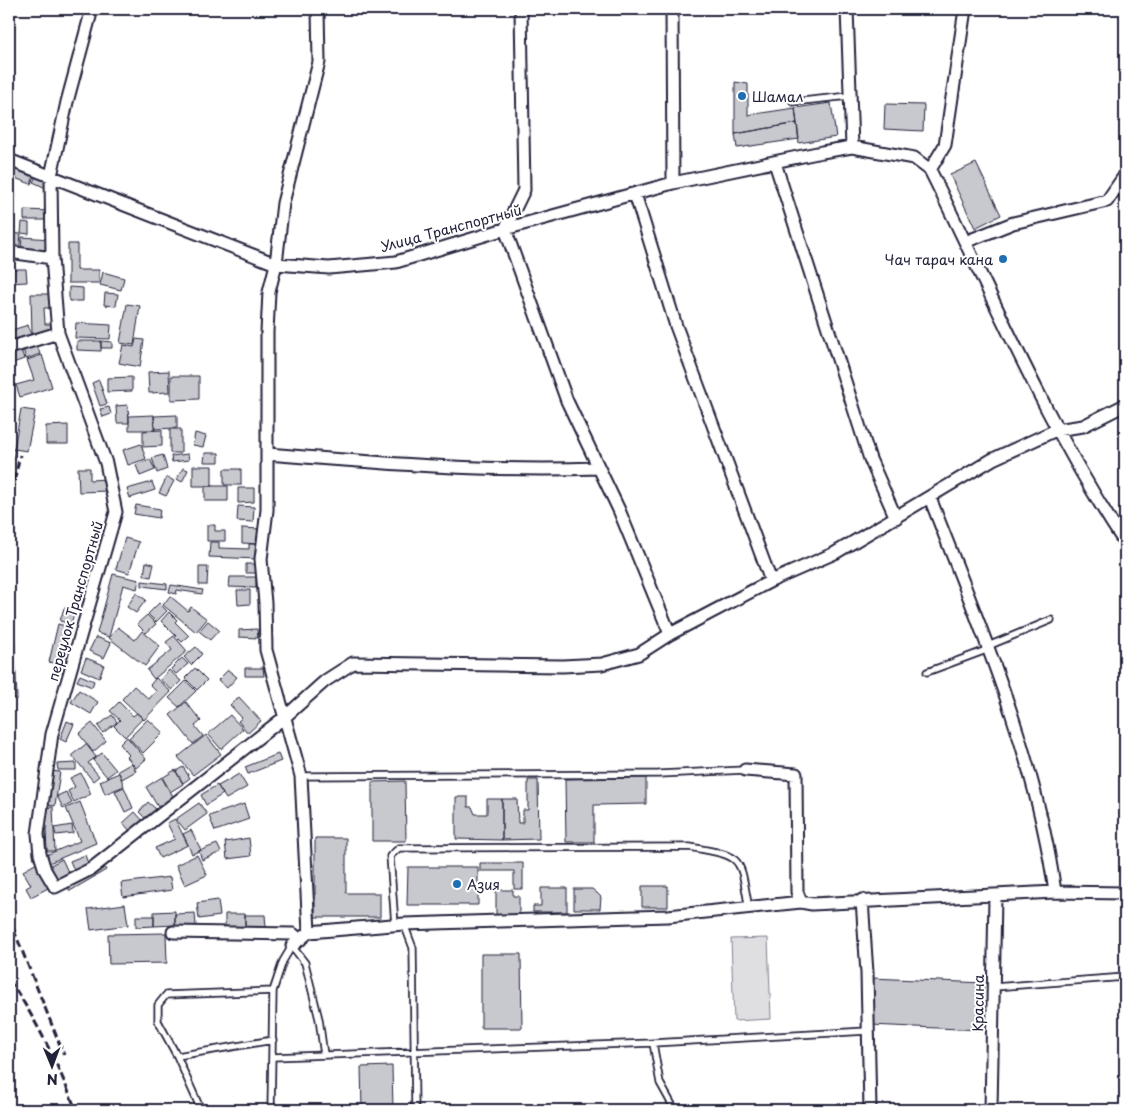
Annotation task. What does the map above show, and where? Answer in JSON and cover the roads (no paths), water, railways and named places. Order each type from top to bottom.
[{"type":"street","name":"переулок Транспортный","points":[[92,9],[67,102],[51,176],[52,258],[58,333],[106,463],[116,512],[52,734],[38,834],[40,854],[45,870],[55,887],[91,870],[286,716]]},
{"type":"street","points":[[310,932],[301,776],[286,716],[274,682],[266,650],[265,603],[260,559],[267,510],[267,332],[269,292],[276,264],[283,204],[319,62],[318,9]]},
{"type":"street","points":[[521,9],[524,190],[505,229],[567,401],[619,510],[670,634]]},
{"type":"street","points":[[672,9],[673,184]]},
{"type":"street","points":[[846,9],[852,148],[914,158],[930,170],[1056,430],[1125,543]]},
{"type":"street","points":[[930,170],[945,144],[965,9]]},
{"type":"street","name":"Улица Транспортный","points":[[9,160],[276,264],[329,268],[396,262],[505,229],[673,184],[852,148]]},
{"type":"street","points":[[775,163],[870,459],[896,518]]},
{"type":"street","points":[[965,242],[1012,223],[1107,201],[1125,175]]},
{"type":"street","points":[[635,194],[676,326],[770,581]]},
{"type":"street","points":[[9,252],[52,258]]},
{"type":"street","points":[[9,348],[58,333]]},
{"type":"street","points":[[286,716],[325,681],[353,663],[563,666],[602,664],[639,654],[670,634],[770,581],[835,553],[993,459],[1056,430],[1083,426],[1125,405]]},
{"type":"street","points":[[268,454],[455,469],[527,471],[598,468]]},
{"type":"street","points":[[930,498],[989,648],[1046,836],[1055,892]]},
{"type":"street","points":[[745,770],[796,774],[797,892],[801,902]]},
{"type":"street","points":[[173,932],[293,934],[296,943],[310,932],[400,925],[668,916],[749,909],[801,902],[812,904],[862,900],[996,897],[1055,892],[1125,893]]},
{"type":"street","name":"Красина","points":[[991,1110],[996,897]]},
{"type":"street","points":[[862,900],[867,973],[870,1110]]},
{"type":"lane","points":[[793,102],[849,96]]},
{"type":"lane","points":[[927,672],[989,648],[1051,620]]},
{"type":"lane","points":[[301,776],[659,774],[745,770]]},
{"type":"lane","points":[[415,1110],[413,948],[400,925],[390,856],[393,851],[399,848],[690,847],[734,856],[741,866],[749,909]]},
{"type":"lane","points":[[271,1110],[273,991],[283,961],[296,943],[306,963],[319,1019],[324,1055]]},
{"type":"lane","points":[[994,986],[1125,977]]},
{"type":"lane","points":[[201,1110],[177,1056],[158,1021],[158,1005],[166,995],[273,991]]},
{"type":"lane","points":[[273,1057],[653,1043],[867,1031]]},
{"type":"lane","points":[[177,1056],[273,1040]]},
{"type":"lane","points":[[653,1043],[660,1083],[675,1110]]},
{"type":"railway","points":[[9,504],[20,455]]},
{"type":"railway","points":[[9,918],[64,1055]]},
{"type":"railway","points":[[9,980],[29,1011],[46,1043],[76,1110]]},
{"type":"place","name":"Шамал","points":[[742,96]]},
{"type":"place","name":"Чач тарач кана","points":[[1003,259]]},
{"type":"place","name":"Азия","points":[[457,884]]}]
